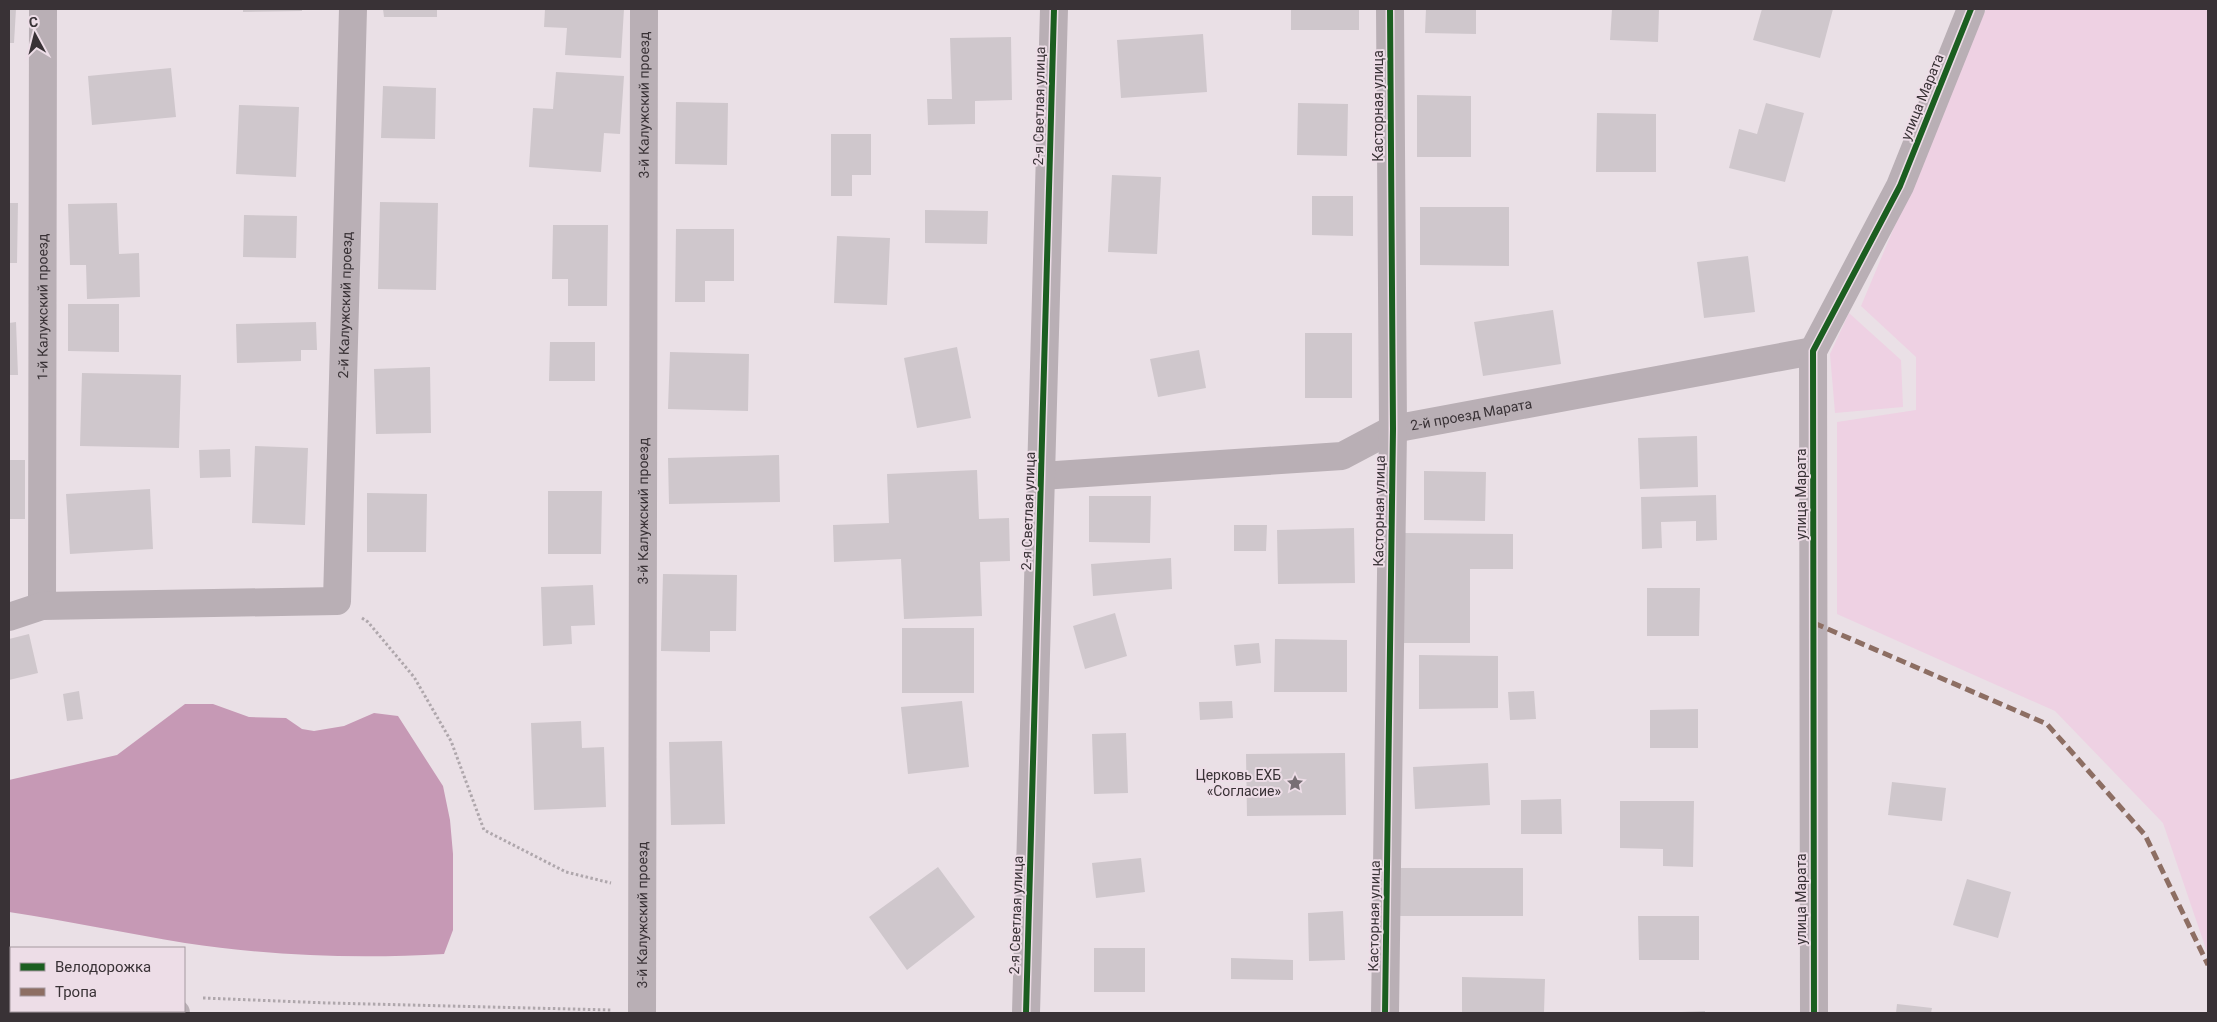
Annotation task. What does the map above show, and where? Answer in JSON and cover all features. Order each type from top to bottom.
[{"type":"street","name":"1-й Калужский проезд","points":[[42,606],[43,9]]},
{"type":"street","name":"2-й Калужский проезд","points":[[337,600],[353,9]]},
{"type":"street","name":"3-й Калужский проезд","points":[[642,1012],[644,9]]},
{"type":"street","name":"2-я Светлая улица","points":[[1026,1013],[1054,9]]},
{"type":"street","name":"Касторная улица","points":[[1385,1013],[1393,429],[1390,9]]},
{"type":"street","name":"улица Марата","points":[[1814,1013],[1814,351],[1900,186],[1971,9]]},
{"type":"street","name":"2-й проезд Марата","points":[[1042,476],[1342,456],[1393,429],[1814,351]]},
{"type":"street","points":[[9,617],[42,606],[337,600]]},
{"type":"path","points":[[337,600],[368,622],[414,677],[451,740],[484,830],[566,872],[643,892]]},
{"type":"path","points":[[185,1005],[328,1004],[642,1012]]},
{"type":"shaded area","points":[[1986,9],[2208,9],[2208,955],[2163,823],[2055,711],[1837,614],[1837,422],[1916,410],[1916,357],[1861,306]]},
{"type":"shaded area","points":[[1849,313],[1901,360],[1903,407],[1835,413],[1830,354]]},
{"type":"shaded area","points":[[185,704],[213,704],[249,717],[286,718],[302,729],[314,731],[344,726],[374,713],[398,716],[443,786],[450,820],[453,854],[453,930],[444,954],[347,956],[249,951],[185,943],[9,912],[9,780],[117,755]]},
{"type":"building","points":[[9,9],[16,9],[14,43],[9,43]]},
{"type":"building","points":[[243,9],[302,9],[302,11],[243,12]]},
{"type":"building","points":[[383,9],[437,9],[437,17],[384,17]]},
{"type":"building","points":[[545,9],[624,9],[621,58],[565,55],[567,28],[544,27]]},
{"type":"building","points":[[1291,9],[1359,9],[1359,30],[1291,30]]},
{"type":"building","points":[[1426,9],[1476,9],[1476,34],[1425,33]]},
{"type":"building","points":[[1612,9],[1659,9],[1658,42],[1610,40]]},
{"type":"building","points":[[1762,9],[1833,9],[1820,58],[1753,40]]},
{"type":"building","points":[[1203,34],[1207,92],[1121,98],[1117,40]]},
{"type":"building","points":[[1011,37],[1012,100],[975,101],[975,124],[928,125],[927,99],[952,99],[950,38]]},
{"type":"building","points":[[171,68],[176,117],[92,125],[88,76]]},
{"type":"building","points":[[556,72],[624,76],[620,134],[604,133],[601,172],[529,167],[533,108],[553,109]]},
{"type":"building","points":[[383,86],[436,88],[435,139],[381,138]]},
{"type":"building","points":[[1417,95],[1471,96],[1471,157],[1417,157]]},
{"type":"building","points":[[676,102],[728,103],[727,165],[675,164]]},
{"type":"building","points":[[1298,103],[1348,104],[1347,156],[1297,155]]},
{"type":"building","points":[[1766,103],[1804,113],[1785,182],[1729,168],[1739,129],[1757,134]]},
{"type":"building","points":[[239,105],[299,107],[296,177],[236,174]]},
{"type":"building","points":[[1597,113],[1656,114],[1656,172],[1596,172]]},
{"type":"building","points":[[831,134],[871,134],[871,175],[852,175],[852,196],[831,196]]},
{"type":"building","points":[[1112,175],[1161,177],[1157,254],[1108,252]]},
{"type":"building","points":[[1312,196],[1353,196],[1353,236],[1312,235]]},
{"type":"building","points":[[380,202],[438,203],[436,290],[378,289]]},
{"type":"building","points":[[9,203],[18,203],[17,263],[9,263]]},
{"type":"building","points":[[117,203],[119,254],[139,253],[140,297],[87,299],[86,265],[70,265],[68,204]]},
{"type":"building","points":[[1420,207],[1509,207],[1509,266],[1420,265]]},
{"type":"building","points":[[925,210],[988,211],[987,244],[925,243]]},
{"type":"building","points":[[244,215],[297,216],[296,258],[243,257]]},
{"type":"building","points":[[553,225],[608,225],[607,306],[568,306],[568,279],[552,279]]},
{"type":"building","points":[[676,229],[734,229],[734,281],[705,281],[705,302],[675,302]]},
{"type":"building","points":[[837,236],[890,238],[887,305],[834,303]]},
{"type":"building","points":[[1748,256],[1755,312],[1704,318],[1697,262]]},
{"type":"building","points":[[68,304],[119,304],[119,352],[68,351]]},
{"type":"building","points":[[1553,310],[1561,364],[1483,376],[1474,322]]},
{"type":"building","points":[[16,322],[18,375],[9,375],[9,323]]},
{"type":"building","points":[[316,322],[317,350],[301,350],[301,361],[237,363],[236,324]]},
{"type":"building","points":[[1305,333],[1352,333],[1352,398],[1305,398]]},
{"type":"building","points":[[550,342],[595,342],[595,381],[549,381]]},
{"type":"building","points":[[957,347],[971,418],[917,428],[904,358]]},
{"type":"building","points":[[1199,350],[1206,388],[1158,397],[1150,359]]},
{"type":"building","points":[[670,352],[749,354],[748,411],[668,409]]},
{"type":"building","points":[[430,367],[431,433],[376,434],[374,369]]},
{"type":"building","points":[[82,373],[181,375],[179,448],[80,446]]},
{"type":"building","points":[[1697,436],[1698,487],[1640,489],[1638,438]]},
{"type":"building","points":[[255,446],[308,448],[305,525],[252,523]]},
{"type":"building","points":[[230,449],[231,477],[200,478],[199,450]]},
{"type":"building","points":[[779,455],[780,502],[669,504],[668,458]]},
{"type":"building","points":[[9,460],[25,460],[25,519],[9,519]]},
{"type":"building","points":[[977,470],[979,519],[1009,518],[1010,561],[980,562],[982,616],[904,619],[901,559],[834,562],[833,525],[889,523],[887,474]]},
{"type":"building","points":[[1424,471],[1486,472],[1485,521],[1424,520]]},
{"type":"building","points":[[150,489],[153,549],[70,554],[66,494]]},
{"type":"building","points":[[548,491],[602,491],[601,554],[548,554]]},
{"type":"building","points":[[367,493],[427,494],[426,552],[367,552]]},
{"type":"building","points":[[1716,495],[1717,540],[1696,541],[1696,521],[1661,522],[1662,548],[1642,549],[1641,497]]},
{"type":"building","points":[[1089,496],[1151,496],[1150,543],[1089,542]]},
{"type":"building","points":[[1234,525],[1267,525],[1266,551],[1234,551]]},
{"type":"building","points":[[1354,528],[1355,583],[1278,584],[1277,530]]},
{"type":"building","points":[[1404,533],[1513,534],[1513,569],[1470,569],[1470,643],[1404,643]]},
{"type":"building","points":[[1171,558],[1172,589],[1093,596],[1091,564]]},
{"type":"building","points":[[663,574],[737,575],[736,631],[710,631],[710,652],[661,651]]},
{"type":"building","points":[[593,585],[595,625],[571,626],[572,644],[543,646],[541,587]]},
{"type":"building","points":[[1647,588],[1700,588],[1699,636],[1647,636]]},
{"type":"building","points":[[1115,613],[1127,656],[1085,669],[1073,626]]},
{"type":"building","points":[[902,628],[974,628],[974,693],[902,693]]},
{"type":"building","points":[[29,634],[38,673],[9,680],[9,639]]},
{"type":"building","points":[[1275,639],[1347,640],[1347,692],[1274,692]]},
{"type":"building","points":[[1259,643],[1261,663],[1236,666],[1234,645]]},
{"type":"building","points":[[1419,655],[1498,656],[1498,708],[1419,709]]},
{"type":"building","points":[[79,691],[83,719],[67,721],[63,694]]},
{"type":"building","points":[[1534,691],[1536,719],[1510,720],[1508,692]]},
{"type":"building","points":[[962,701],[969,767],[908,774],[901,707]]},
{"type":"building","points":[[1232,701],[1233,718],[1200,720],[1199,702]]},
{"type":"building","points":[[1698,709],[1698,748],[1650,748],[1650,710]]},
{"type":"building","points":[[581,721],[582,748],[604,747],[606,807],[534,810],[531,723]]},
{"type":"building","points":[[1126,733],[1128,793],[1094,794],[1092,734]]},
{"type":"building","points":[[722,741],[725,824],[671,825],[669,742]]},
{"type":"building","points":[[1345,753],[1346,815],[1247,816],[1246,754]]},
{"type":"building","points":[[1488,763],[1490,805],[1415,809],[1413,767]]},
{"type":"building","points":[[1892,782],[1946,788],[1942,821],[1888,815]]},
{"type":"building","points":[[1561,799],[1562,834],[1521,834],[1521,800]]},
{"type":"building","points":[[1620,801],[1694,801],[1693,867],[1663,866],[1663,849],[1620,848]]},
{"type":"building","points":[[1141,858],[1145,892],[1096,898],[1092,863]]},
{"type":"building","points":[[938,867],[975,917],[907,970],[869,917]]},
{"type":"building","points":[[1399,868],[1523,868],[1523,916],[1399,916]]},
{"type":"building","points":[[1967,879],[2011,892],[1998,938],[1953,925]]},
{"type":"building","points":[[1343,911],[1345,960],[1309,961],[1308,913]]},
{"type":"building","points":[[1638,916],[1699,916],[1699,960],[1639,960]]},
{"type":"building","points":[[1094,948],[1145,948],[1145,992],[1094,992]]},
{"type":"building","points":[[1231,958],[1293,960],[1293,980],[1231,979]]},
{"type":"building","points":[[1462,977],[1545,979],[1544,1013],[1462,1013]]},
{"type":"building","points":[[1897,1004],[1932,1008],[1931,1013],[1896,1013]]},
{"type":"building","points":[[1705,1011],[1705,1013],[1681,1013],[1681,1012]]},
{"type":"marked path","points":[[1814,623],[2047,724],[2145,835],[2208,965]]},
{"type":"cycle path","points":[[1026,1013],[1054,9]]},
{"type":"cycle path","points":[[1385,1013],[1393,429],[1390,9]]},
{"type":"cycle path","points":[[1814,1013],[1813,351],[1900,186],[1971,9]]},
{"type":"place","name":"Церковь ЕХБ «Согласие»","points":[[1295,783]]}]
